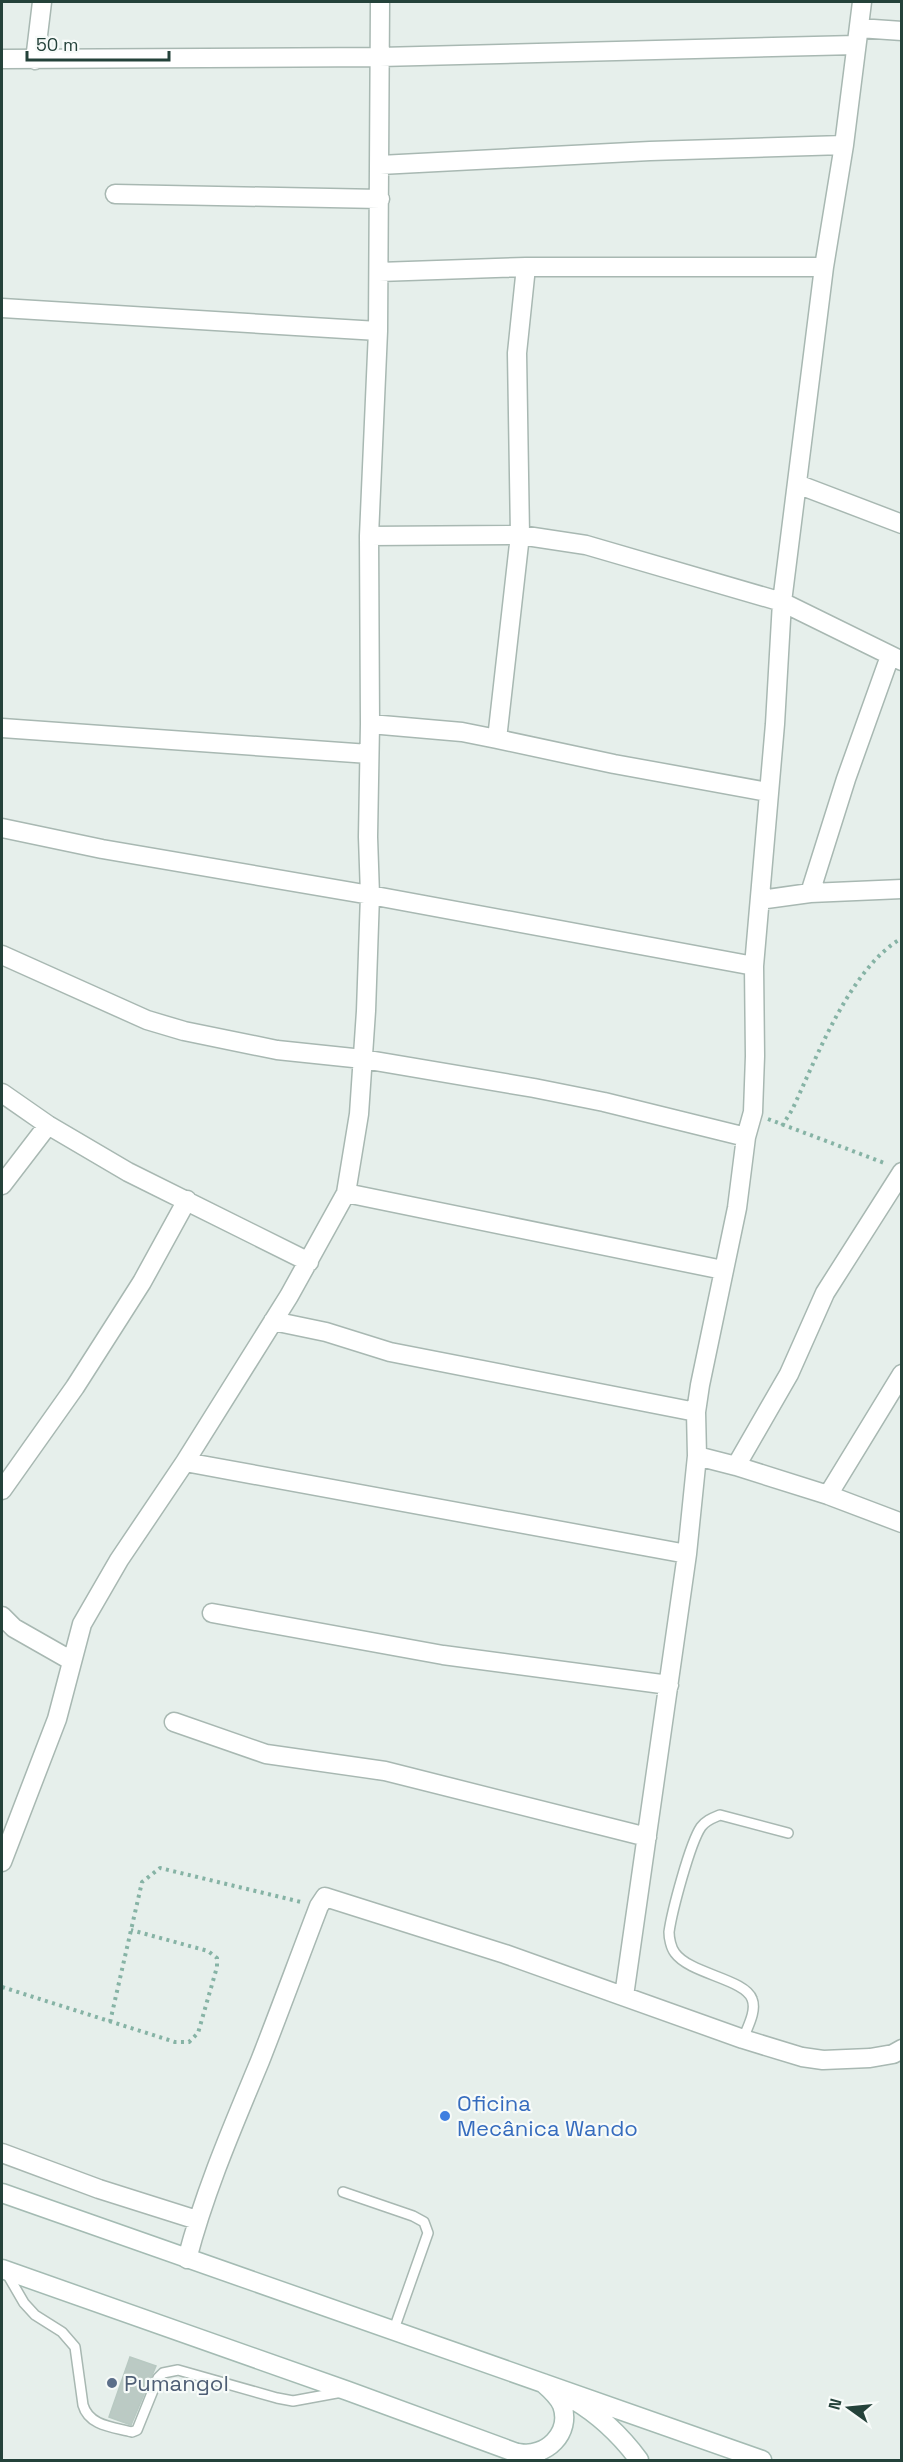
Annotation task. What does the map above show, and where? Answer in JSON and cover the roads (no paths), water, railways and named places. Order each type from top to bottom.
[{"type":"street","points":[[35,60],[42,2]]},
{"type":"street","points":[[2,1859],[57,1719],[82,1624],[118,1560],[184,1462],[273,1321],[309,1262],[345,1193],[359,1114],[370,895],[369,536],[378,331],[380,2]]},
{"type":"street","points":[[624,1996],[687,1554],[697,1456],[696,1412],[737,1208],[746,1137],[753,1113],[754,966],[782,602],[824,267],[844,145],[862,2]]},
{"type":"street","points":[[2,59],[380,57],[858,36],[902,31]]},
{"type":"street","points":[[380,165],[650,151],[844,145]]},
{"type":"street","points":[[115,194],[380,199]]},
{"type":"street","points":[[379,272],[526,267],[824,267]]},
{"type":"street","points":[[497,739],[520,535],[517,353],[526,267]]},
{"type":"street","points":[[2,308],[378,331]]},
{"type":"street","points":[[797,484],[902,524]]},
{"type":"street","points":[[369,536],[520,535],[586,545],[782,602],[896,659],[846,779],[810,893]]},
{"type":"street","points":[[370,724],[462,732],[614,764],[768,792]]},
{"type":"street","points":[[2,728],[369,754]]},
{"type":"street","points":[[2,828],[102,849],[370,895],[754,966]]},
{"type":"street","points":[[760,900],[810,893],[902,889]]},
{"type":"street","points":[[2,956],[147,1020],[259,1047],[448,1072],[604,1102],[746,1137]]},
{"type":"street","points":[[2,1093],[48,1125],[128,1172],[309,1262]]},
{"type":"street","points":[[2,1185],[48,1125]]},
{"type":"street","points":[[736,1466],[789,1374],[825,1293],[897,1169]]},
{"type":"street","points":[[345,1193],[723,1270]]},
{"type":"street","points":[[2,1490],[75,1387],[126,1307],[186,1200]]},
{"type":"street","points":[[273,1321],[326,1332],[390,1352],[696,1412]]},
{"type":"street","points":[[828,1495],[902,1374]]},
{"type":"street","points":[[697,1456],[828,1495],[902,1523]]},
{"type":"street","points":[[184,1462],[687,1554]]},
{"type":"street","points":[[212,1613],[442,1655],[669,1685]]},
{"type":"street","points":[[2,1616],[14,1628],[72,1661]]},
{"type":"street","points":[[174,1722],[266,1754],[385,1771],[647,1837]]},
{"type":"street","points":[[187,2259],[197,2220],[319,1906],[325,1897],[505,1954],[743,2039],[802,2057],[823,2060],[870,2058],[893,2054],[902,2049]]},
{"type":"street","points":[[2,2153],[99,2189],[197,2220]]},
{"type":"street","points":[[2,2193],[762,2460]]},
{"type":"street","points":[[3,2270],[348,2391],[536,2460]]},
{"type":"street","points":[[515,2453],[538,2453],[548,2448],[562,2430],[564,2418],[562,2407],[557,2396],[541,2382]]},
{"type":"street","points":[[541,2382],[589,2410],[628,2446],[639,2460]]},
{"type":"lane","points":[[743,2039],[754,2008],[752,1999],[741,1988],[685,1964],[674,1952],[669,1935],[674,1910],[695,1840],[702,1826],[711,1818],[720,1815],[788,1833]]},
{"type":"lane","points":[[343,2192],[413,2216],[424,2222],[428,2233],[393,2332]]},
{"type":"lane","points":[[3,2270],[24,2303],[35,2315],[62,2332],[75,2347],[83,2405],[86,2414],[92,2420],[132,2432],[137,2430],[158,2378],[163,2373],[178,2370],[293,2401],[348,2391]]},
{"type":"place","name":"Oficina Mecânica Wando","points":[[445,2116]]},
{"type":"place","name":"Pumangol","points":[[112,2383]]}]
